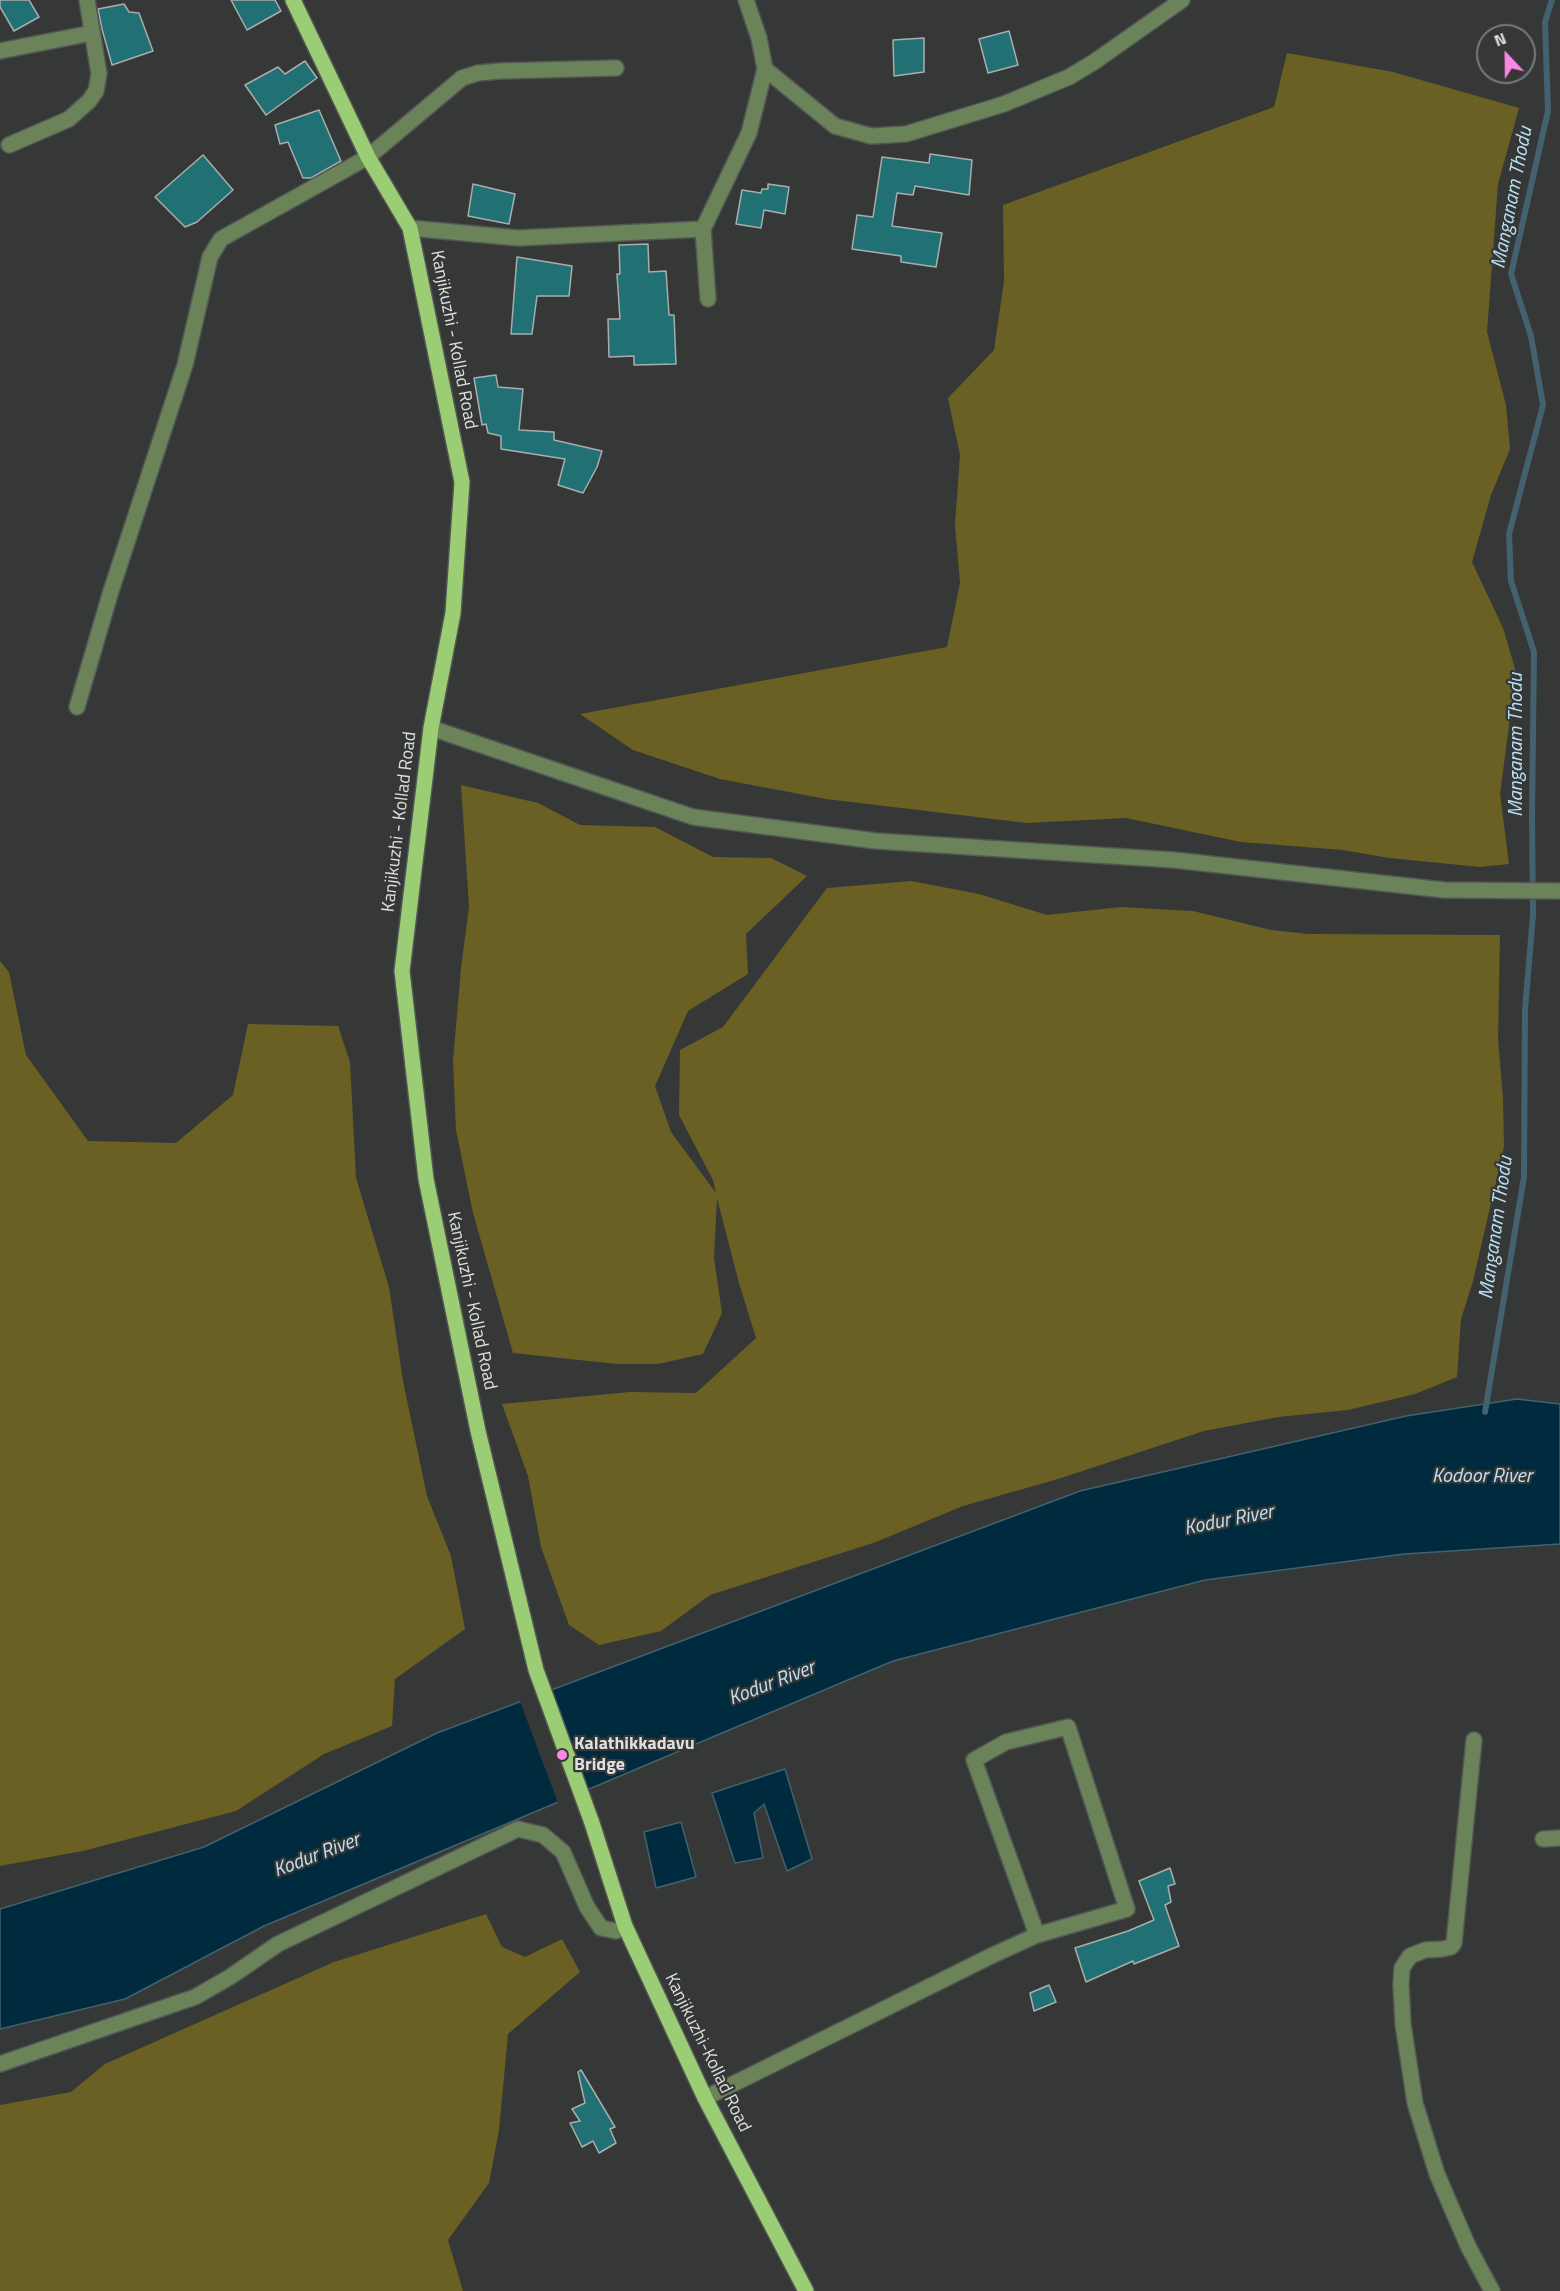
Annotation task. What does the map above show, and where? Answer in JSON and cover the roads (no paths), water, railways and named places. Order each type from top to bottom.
[{"type":"main road","name":"Kanjikuzhi - Kollad Road","points":[[293,0],[368,157],[410,228],[462,482],[453,613],[431,728],[402,971],[403,983],[426,1179],[478,1431],[536,1670],[592,1823]]},
{"type":"main road","name":"Kanjikuzhi-Kollad Road","points":[[592,1823],[625,1926],[705,2098],[806,2291]]},
{"type":"street","points":[[9,145],[69,119],[89,101],[96,91],[99,74],[87,0]]},
{"type":"street","points":[[708,299],[703,229],[749,134],[765,69],[759,38],[746,0]]},
{"type":"street","points":[[765,69],[835,126],[872,136],[906,134],[1004,104],[1069,77],[1182,0]]},
{"type":"street","points":[[0,51],[92,33]]},
{"type":"street","points":[[77,707],[118,568],[185,365],[210,257],[216,246],[229,234],[368,157],[456,82],[470,75],[500,71],[616,68]]},
{"type":"street","points":[[410,228],[518,238],[703,229]]},
{"type":"street","points":[[431,728],[693,817],[876,841],[1174,860],[1432,889],[1482,892],[1557,891]]},
{"type":"street","points":[[705,2098],[1037,1935],[1127,1909],[1068,1727],[1006,1742],[974,1760],[1037,1935]]},
{"type":"street","points":[[1474,1740],[1454,1943],[1451,1947],[1417,1952],[1410,1956],[1402,1968],[1401,1984],[1403,2024],[1415,2103],[1437,2174],[1467,2246],[1492,2291]]},
{"type":"street","points":[[0,2064],[195,1997],[230,1977],[278,1944],[518,1829],[543,1835],[563,1852],[587,1907],[601,1928],[616,1931],[625,1926]]},
{"type":"street","points":[[1543,1839],[1560,1838]]},
{"type":"water","name":"Kodoor River","points":[[1517,1399],[1560,1404],[1560,1544],[1404,1554],[1205,1580],[893,1661],[264,1926],[125,1999],[0,2029],[0,1909],[204,1847],[437,1733],[1080,1491],[1406,1416]]},
{"type":"water","points":[[785,1769],[812,1859],[787,1871],[764,1804],[754,1813],[763,1858],[735,1863],[712,1793]]},
{"type":"water","points":[[681,1822],[696,1877],[656,1888],[644,1832]]},
{"type":"waterway","name":"Manganam Thodu","points":[[1485,1412],[1524,1177],[1525,1010],[1533,915],[1534,652],[1511,581],[1509,534],[1543,405],[1531,336],[1511,274],[1548,111],[1545,22],[1552,0]]},
{"type":"place","name":"Kalathikkadavu Bridge","points":[[562,1755]]},
{"type":"water label","name":"Kodur River","points":[[1229,1521]]},
{"type":"water label","name":"Kodur River","points":[[772,1684]]},
{"type":"water label","name":"Kodur River","points":[[317,1856]]}]
